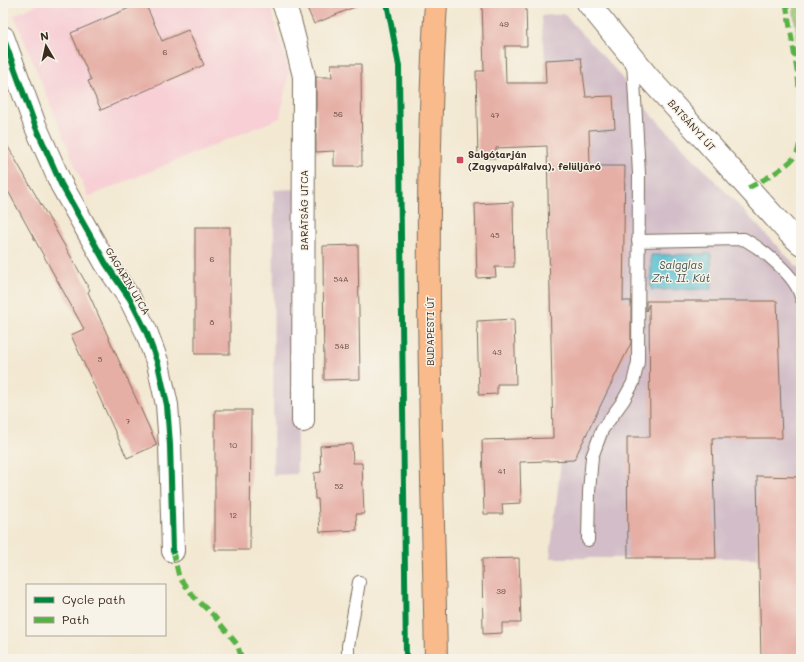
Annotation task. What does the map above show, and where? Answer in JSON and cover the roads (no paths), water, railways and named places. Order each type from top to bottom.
[{"type":"main road","name":"BUDAPESTI ÚT","points":[[436,3],[432,69],[430,353],[436,659]]},
{"type":"street","name":"BARÁTSÁG UTCA","points":[[283,3],[290,21],[304,76],[303,421]]},
{"type":"street","name":"BATSÁNYI ÚT","points":[[588,3],[633,58],[789,233],[801,244]]},
{"type":"street","name":"GAGARIN UTCA","points":[[3,37],[35,125],[61,184],[106,264],[130,299],[146,331],[158,364],[166,405],[170,444],[172,551]]},
{"type":"lane","points":[[588,540],[589,492],[592,457],[602,430],[623,401],[633,383],[638,362],[639,174],[633,58]]},
{"type":"lane","points":[[638,241],[744,239],[757,246],[775,262],[797,285],[801,298]]},
{"type":"lane","points":[[348,659],[348,646],[358,582]]},
{"type":"water","name":"Salgglas Zrt. II. Kút","points":[[711,254],[712,289],[651,290],[651,255]]},
{"type":"place","name":"Salgótarján (Zagyvapálfalva), felüljáró","points":[[460,160]]}]
